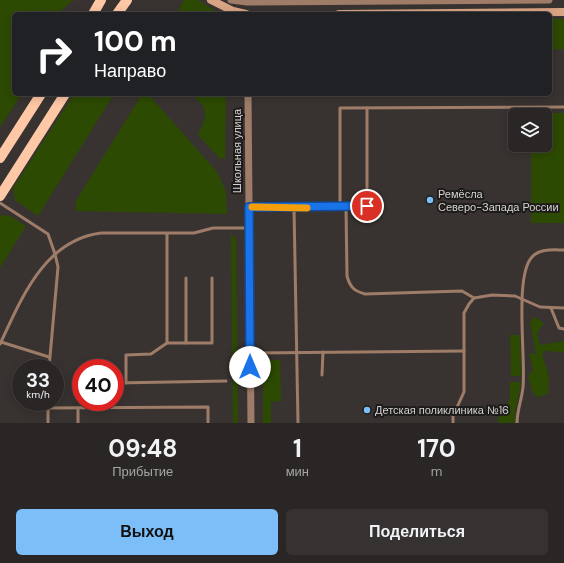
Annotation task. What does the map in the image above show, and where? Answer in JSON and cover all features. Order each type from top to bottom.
[{"type":"main road","points":[[94,12],[102,0]]},
{"type":"main road","points":[[118,12],[127,0]]},
{"type":"main road","points":[[211,0],[238,12]]},
{"type":"main road","points":[[552,12],[564,12]]},
{"type":"main road","points":[[0,158],[40,96]]},
{"type":"main road","points":[[0,196],[64,96]]},
{"type":"street","points":[[231,0],[247,2],[549,0]]},
{"type":"street","points":[[247,2],[247,12]]},
{"type":"street","name":"Школьная улица","points":[[248,96],[251,423]]},
{"type":"lane","points":[[352,12],[353,1]]},
{"type":"lane","points":[[340,207],[340,108],[564,107]]},
{"type":"lane","points":[[249,207],[294,208],[367,206],[367,108]]},
{"type":"lane","points":[[0,203],[48,234],[55,254],[58,267],[49,357],[0,343],[26,289],[35,276],[55,254],[75,240],[88,235],[194,233],[213,228],[249,228]]},
{"type":"lane","points":[[346,207],[347,276],[350,286],[356,292],[365,294],[462,291],[474,298]]},
{"type":"lane","points":[[294,208],[298,423]]},
{"type":"lane","points":[[167,234],[167,343]]},
{"type":"lane","points":[[517,423],[517,414],[523,387],[522,298],[526,270],[532,256],[539,252],[564,250]]},
{"type":"lane","points":[[186,278],[186,343]]},
{"type":"lane","points":[[212,278],[212,343],[167,343],[151,354],[126,355],[126,383],[226,381]]},
{"type":"lane","points":[[453,423],[453,416],[464,392],[464,313],[468,304],[474,298],[492,295],[515,296],[540,307],[564,308]]},
{"type":"lane","points":[[551,308],[559,328],[564,329]]},
{"type":"lane","points":[[250,352],[297,353],[464,351]]},
{"type":"lane","points":[[322,375],[323,352]]},
{"type":"lane","points":[[124,408],[208,407],[208,423]]},
{"type":"lane","points":[[48,411],[48,423]]},
{"type":"lane","points":[[78,411],[78,423]]},
{"type":"green space","points":[[0,0],[73,0],[60,12],[12,12],[12,96],[21,96],[0,127]]},
{"type":"green space","points":[[184,0],[198,0],[217,12],[177,12]]},
{"type":"green space","points":[[552,19],[564,19],[564,49],[552,50]]},
{"type":"green space","points":[[73,96],[113,96],[38,216],[15,200],[13,188]]},
{"type":"green space","points":[[141,96],[150,96],[218,173],[226,192],[227,214],[75,211],[76,201]]},
{"type":"green space","points":[[192,96],[226,96],[225,158],[220,159],[198,135],[204,122],[205,112],[201,103]]},
{"type":"green space","points":[[552,113],[564,113],[564,223],[531,223],[531,152],[552,152]]},
{"type":"green space","points":[[0,216],[10,216],[26,226],[0,268]]},
{"type":"green space","points":[[231,235],[236,238],[238,423],[233,423]]},
{"type":"green space","points":[[534,317],[544,323],[537,333],[540,345],[564,341],[564,352],[545,351],[542,355],[548,374],[549,388],[548,394],[537,397],[532,391],[528,376],[533,370],[529,353],[536,354],[530,322]]},
{"type":"green space","points":[[510,335],[520,335],[521,376],[511,376]]},
{"type":"green space","points":[[267,360],[280,360],[281,401],[271,402],[271,423],[263,423],[263,362]]},
{"type":"green space","points":[[510,382],[521,382],[515,413],[515,423],[498,423],[498,406],[508,406],[508,401],[510,400]]},
{"type":"slow traffic","points":[[252,207],[307,208]]},
{"type":"place","name":"Ремёсла Северо-Запада России","points":[[430,200]]},
{"type":"place","name":"Детская поликлиника №16","points":[[367,410]]},
{"type":"route","points":[[250,367],[249,207],[294,208],[367,206]]}]
